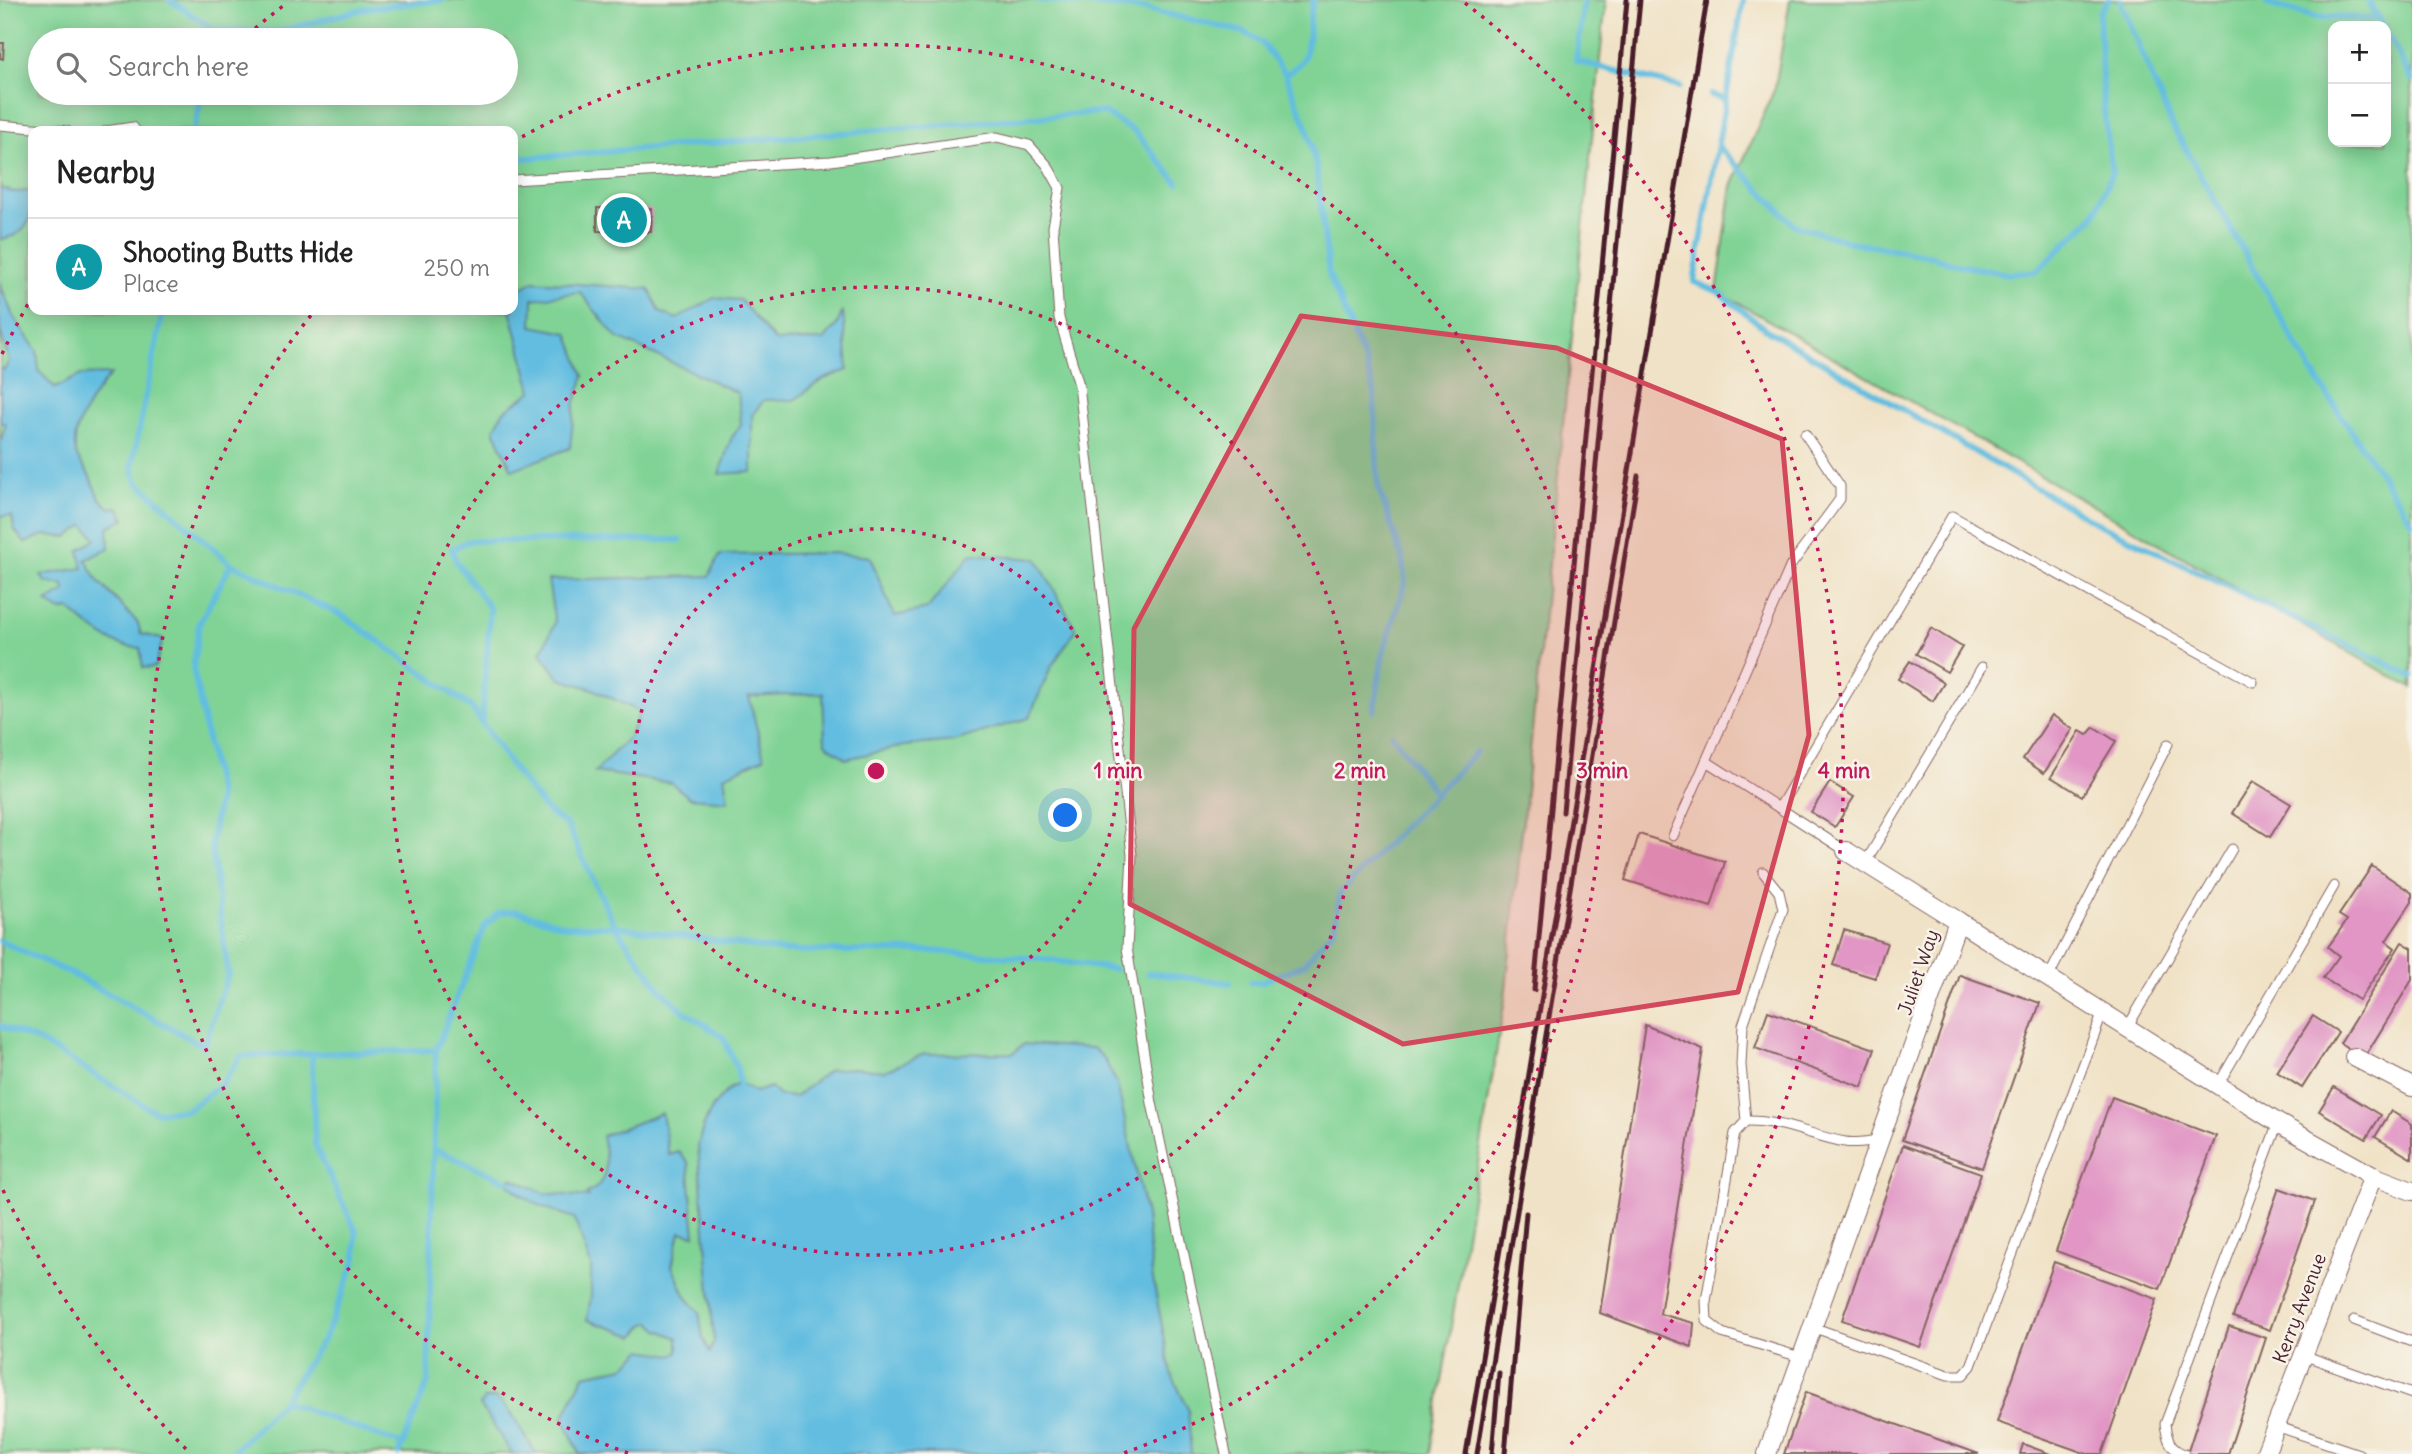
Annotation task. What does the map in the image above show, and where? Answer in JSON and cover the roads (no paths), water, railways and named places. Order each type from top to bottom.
[{"type":"street","points":[[1846,851],[1958,921]]},
{"type":"street","name":"Juliet Way","points":[[1766,1454],[1815,1328],[1958,921],[2278,1123],[2373,1176],[2412,1191]]},
{"type":"street","points":[[2354,1058],[2411,1084]]},
{"type":"street","name":"Kerry Avenue","points":[[2265,1454],[2373,1176]]},
{"type":"lane","points":[[0,125],[28,128]]},
{"type":"lane","points":[[518,180],[831,161],[997,137],[1029,145],[1060,188],[1053,227],[1059,318],[1079,385],[1132,855],[1127,948],[1152,1103],[1226,1454]]},
{"type":"lane","points":[[1673,836],[1791,565],[1840,499],[1840,486],[1805,434]]},
{"type":"lane","points":[[1779,808],[1952,516],[2253,682]]},
{"type":"lane","points":[[1865,863],[1982,667]]},
{"type":"lane","points":[[2048,978],[2168,744]]},
{"type":"lane","points":[[1706,761],[1846,851]]},
{"type":"lane","points":[[2127,1028],[2232,849]]},
{"type":"lane","points":[[1763,872],[1779,892],[1783,909],[1743,1025],[1741,1065],[1746,1121],[1735,1133],[1706,1301],[1707,1321],[1722,1333],[1803,1358]]},
{"type":"lane","points":[[2218,1085],[2334,886]]},
{"type":"lane","points":[[1815,1328],[1948,1375],[1963,1375],[1971,1366],[2103,1012]]},
{"type":"lane","points":[[1746,1121],[1786,1124],[1847,1143],[1881,1140]]},
{"type":"lane","points":[[2185,1454],[2178,1452],[2167,1440],[2165,1424],[2278,1123]]},
{"type":"lane","points":[[2354,1320],[2412,1342]]},
{"type":"lane","points":[[2303,1355],[2412,1394]]},
{"type":"lane","points":[[2276,1426],[2359,1454]]},
{"type":"water","points":[[0,188],[13,192],[28,191],[28,223],[18,233],[0,239]]},
{"type":"water","points":[[534,281],[649,289],[660,312],[677,319],[714,298],[740,300],[775,341],[824,340],[837,325],[843,311],[848,370],[824,379],[794,400],[764,400],[752,415],[752,472],[719,474],[731,439],[741,424],[738,393],[616,337],[580,292],[533,299],[532,326],[568,333],[584,376],[575,402],[570,448],[512,470],[494,430],[503,412],[532,391],[511,315],[518,315],[518,290]]},
{"type":"water","points":[[0,284],[13,316],[37,351],[39,371],[55,388],[81,375],[111,374],[85,410],[76,432],[75,443],[77,456],[99,497],[110,508],[118,507],[125,519],[108,527],[109,548],[86,560],[98,581],[138,623],[141,634],[163,639],[155,667],[143,668],[140,648],[110,640],[93,630],[69,609],[61,611],[47,602],[65,591],[64,585],[45,582],[41,575],[83,568],[79,551],[96,539],[84,525],[68,537],[43,535],[25,543],[14,529],[12,516],[1,516],[0,523],[0,443],[6,424],[0,422],[0,367],[4,370],[9,361],[0,330]]},
{"type":"water","points":[[834,553],[870,557],[894,616],[927,609],[971,554],[1037,559],[1076,630],[1051,667],[1029,718],[954,741],[904,746],[846,759],[825,743],[823,693],[749,697],[764,758],[724,776],[728,801],[690,798],[671,783],[595,772],[629,737],[640,712],[593,689],[560,679],[541,653],[555,623],[548,580],[709,576],[720,555]]},
{"type":"water","points":[[1024,1044],[1093,1048],[1104,1058],[1117,1084],[1146,1215],[1152,1274],[1171,1373],[1188,1409],[1191,1454],[580,1454],[563,1418],[584,1375],[624,1367],[642,1350],[673,1355],[678,1352],[678,1338],[659,1330],[651,1322],[644,1325],[635,1336],[587,1320],[591,1296],[591,1266],[574,1218],[529,1200],[506,1181],[512,1178],[544,1193],[589,1197],[587,1193],[595,1189],[604,1176],[606,1161],[602,1136],[662,1113],[669,1155],[679,1152],[688,1162],[695,1235],[680,1232],[672,1266],[686,1297],[699,1312],[703,1338],[710,1352],[714,1341],[698,1146],[711,1110],[723,1095],[739,1083],[755,1092],[771,1087],[778,1095],[795,1097],[829,1070],[855,1068],[884,1071],[924,1054],[1013,1053]]},
{"type":"water","points":[[495,1398],[513,1416],[537,1454],[513,1454],[510,1451],[480,1405],[485,1399]]},
{"type":"waterway","points":[[170,0],[211,28]]},
{"type":"waterway","points":[[292,28],[367,8],[443,0]]},
{"type":"waterway","points":[[1039,0],[1146,9],[1244,32],[1262,43],[1285,74],[1307,127],[1316,166],[1329,275],[1365,361],[1374,392],[1378,486],[1402,557],[1405,583],[1383,653],[1374,711]]},
{"type":"waterway","points":[[1285,74],[1296,67],[1306,51],[1314,0]]},
{"type":"waterway","points":[[1584,0],[1576,61],[1680,87]]},
{"type":"waterway","points":[[1743,0],[1694,282],[1717,291],[1767,330],[2091,520],[2412,676]]},
{"type":"waterway","points":[[1718,146],[1794,225],[1850,242],[1931,256],[1959,265],[2009,274],[2037,271],[2094,216],[2112,173],[2103,102],[2099,13],[2109,0]]},
{"type":"waterway","points":[[2120,0],[2171,123],[2309,367],[2412,522]]},
{"type":"waterway","points":[[2266,0],[2267,4],[2315,17],[2379,18]]},
{"type":"waterway","points":[[2368,0],[2380,21]]},
{"type":"waterway","points":[[2391,40],[2412,80]]},
{"type":"waterway","points":[[1711,95],[1726,99]]},
{"type":"waterway","points":[[195,126],[199,105]]},
{"type":"waterway","points":[[518,159],[1103,112],[1134,131],[1178,183]]},
{"type":"waterway","points":[[162,315],[132,465],[136,481],[231,564],[342,615],[471,707],[514,770],[547,811],[567,825],[615,926],[660,989],[681,1009],[723,1037],[737,1068],[739,1083]]},
{"type":"waterway","points":[[482,721],[490,609],[456,561],[452,549],[468,541],[680,540]]},
{"type":"waterway","points":[[0,941],[72,974],[204,1046],[228,974],[211,843],[219,797],[193,668],[199,624],[231,564]]},
{"type":"waterway","points":[[1392,735],[1436,794]]},
{"type":"waterway","points":[[1251,982],[1261,982],[1303,965],[1334,929],[1340,893],[1476,752]]},
{"type":"waterway","points":[[0,1026],[41,1042],[155,1112],[187,1110],[222,1084],[241,1056],[436,1050],[485,926],[499,913],[516,911],[567,926],[615,926],[783,951],[931,951],[1041,959],[1114,969]]},
{"type":"waterway","points":[[1148,973],[1230,983]]},
{"type":"waterway","points":[[399,1454],[428,1382],[436,1050]]},
{"type":"waterway","points":[[231,1454],[283,1401],[326,1335],[356,1259],[356,1231],[315,1145],[312,1054]]},
{"type":"waterway","points":[[434,1149],[506,1181]]},
{"type":"waterway","points":[[283,1401],[401,1444]]},
{"type":"railway","points":[[1534,990],[1627,0]]},
{"type":"railway","points":[[1563,812],[1640,0]]},
{"type":"railway","points":[[1466,1454],[1707,0]]},
{"type":"railway","points":[[1477,1454],[1638,476]]},
{"type":"railway","points":[[1505,1454],[1526,1213]]},
{"type":"railway","points":[[1492,1454],[1499,1373]]},
{"type":"place","name":"Shooting Butts Hide","points":[[624,220]]}]
